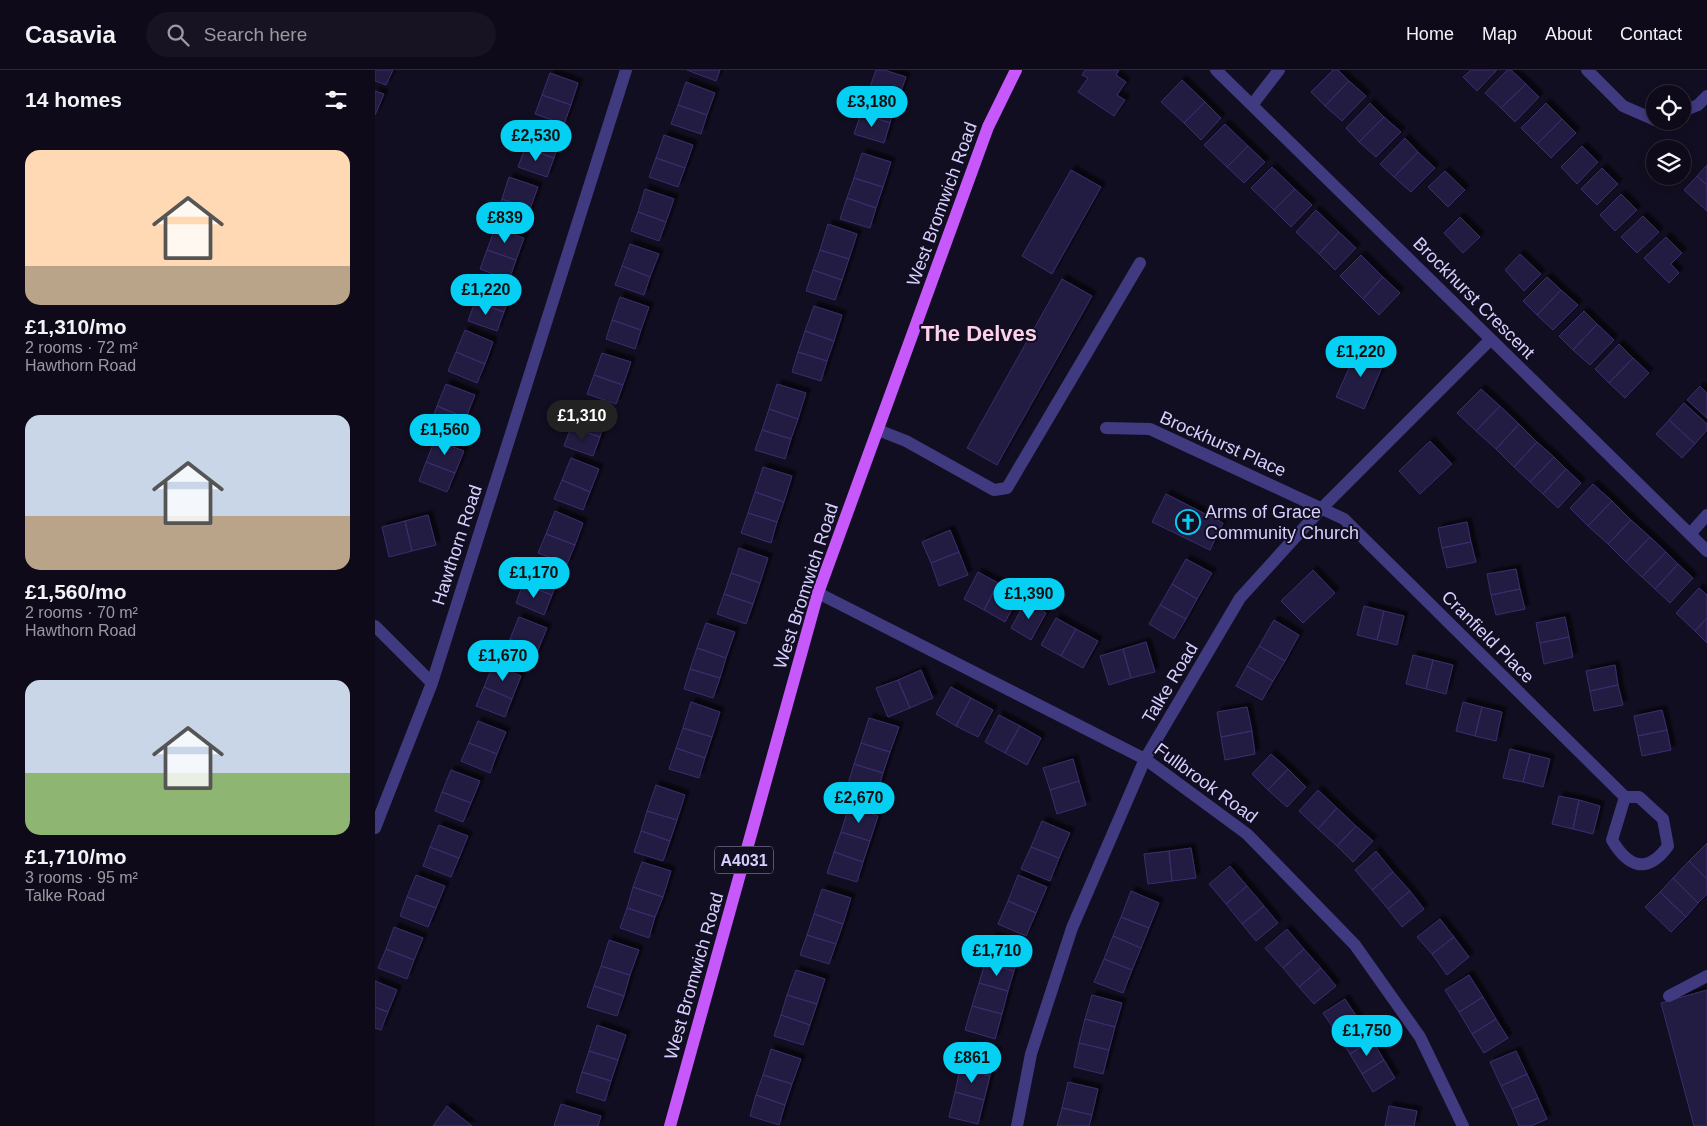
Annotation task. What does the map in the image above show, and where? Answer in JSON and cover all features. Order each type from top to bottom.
[{"type":"main road","name":"West Bromwich Road","points":[[670,1126],[819,593],[988,127],[1016,70]]},
{"type":"street","name":"Hawthorn Road","points":[[375,828],[432,682],[626,70]]},
{"type":"street","name":"Brockhurst Crescent","points":[[1216,70],[1707,551]]},
{"type":"street","points":[[1252,105],[1279,70]]},
{"type":"street","points":[[1587,70],[1623,106],[1646,116]]},
{"type":"street","points":[[1691,108],[1698,105],[1707,96]]},
{"type":"street","points":[[878,430],[906,441],[994,490],[1007,488],[1140,263]]},
{"type":"street","name":"Talke Road","points":[[1017,1126],[1031,1054],[1072,928],[1145,759],[1240,598],[1321,509],[1491,340]]},
{"type":"street","name":"Brockhurst Place","points":[[1106,428],[1150,429],[1321,509]]},
{"type":"street","name":"Cranfield Place","points":[[1321,509],[1345,519],[1625,797],[1639,797],[1663,819],[1668,846],[1651,863],[1641,865],[1630,862],[1621,854],[1612,840],[1625,797]]},
{"type":"street","points":[[1690,534],[1707,515]]},
{"type":"street","name":"Fullbrook Road","points":[[819,593],[1145,759],[1247,834],[1355,945],[1420,1037],[1463,1126]]},
{"type":"street","points":[[375,626],[432,682]]},
{"type":"street","points":[[1669,996],[1707,976]]},
{"type":"building","points":[[375,70],[393,70],[386,85],[375,81]]},
{"type":"building","points":[[687,70],[720,70],[716,81]]},
{"type":"building","points":[[876,70],[884,70],[906,77],[897,102],[868,93]]},
{"type":"building","points":[[1085,70],[1119,70],[1116,75],[1126,82],[1117,95],[1125,100],[1114,116],[1078,92],[1088,78],[1082,75]]},
{"type":"building","points":[[1333,70],[1338,70],[1349,81],[1325,106],[1311,92]]},
{"type":"building","points":[[1471,70],[1497,70],[1477,91],[1463,77]]},
{"type":"building","points":[[1507,70],[1511,70],[1526,84],[1501,108],[1485,93]]},
{"type":"building","points":[[550,73],[578,83],[571,105],[542,95]]},
{"type":"building","points":[[1182,80],[1205,102],[1184,123],[1161,102]]},
{"type":"building","points":[[1349,81],[1366,96],[1342,121],[1325,106]]},
{"type":"building","points":[[686,82],[715,93],[707,115],[678,105]]},
{"type":"building","points":[[1526,84],[1539,97],[1515,122],[1501,108]]},
{"type":"building","points":[[375,91],[384,94],[375,115]]},
{"type":"building","points":[[868,93],[897,102],[890,123],[861,113]]},
{"type":"building","points":[[542,95],[571,105],[564,124],[535,114]]},
{"type":"building","points":[[1205,102],[1221,118],[1201,140],[1184,123]]},
{"type":"building","points":[[1370,103],[1384,117],[1359,142],[1346,128]]},
{"type":"building","points":[[1546,103],[1562,119],[1537,144],[1521,128]]},
{"type":"building","points":[[678,105],[707,115],[701,134],[671,124]]},
{"type":"building","points":[[861,113],[890,123],[884,143],[854,134]]},
{"type":"building","points":[[1384,117],[1401,132],[1376,157],[1359,142]]},
{"type":"building","points":[[1562,119],[1576,133],[1551,158],[1537,144]]},
{"type":"building","points":[[1225,124],[1248,146],[1227,167],[1204,145]]},
{"type":"building","points":[[533,126],[562,135],[554,158],[525,148]]},
{"type":"building","points":[[664,135],[693,145],[685,168],[656,158]]},
{"type":"building","points":[[1405,138],[1418,152],[1394,177],[1380,164]]},
{"type":"building","points":[[1248,146],[1265,162],[1244,183],[1227,167]]},
{"type":"building","points":[[1582,146],[1598,162],[1577,184],[1561,167]]},
{"type":"building","points":[[525,148],[554,158],[547,177],[518,167]]},
{"type":"building","points":[[1418,152],[1435,168],[1411,192],[1394,177]]},
{"type":"building","points":[[862,153],[891,162],[883,187],[854,178]]},
{"type":"building","points":[[656,158],[685,168],[678,187],[649,177]]},
{"type":"building","points":[[1707,165],[1707,185],[1697,176]]},
{"type":"building","points":[[1272,167],[1295,189],[1274,210],[1251,188]]},
{"type":"building","points":[[1602,168],[1618,184],[1597,205],[1581,189]]},
{"type":"building","points":[[1071,170],[1101,187],[1052,274],[1022,256]]},
{"type":"building","points":[[1445,171],[1465,190],[1448,207],[1428,187]]},
{"type":"building","points":[[1697,176],[1707,185],[1707,211],[1684,190],[1691,185]]},
{"type":"building","points":[[509,177],[538,187],[530,209],[502,199]]},
{"type":"building","points":[[854,178],[883,187],[876,208],[847,198]]},
{"type":"building","points":[[645,189],[674,199],[666,222],[638,212]]},
{"type":"building","points":[[1295,189],[1312,205],[1291,227],[1274,210]]},
{"type":"building","points":[[1621,194],[1637,210],[1615,231],[1600,215]]},
{"type":"building","points":[[847,198],[876,208],[870,228],[840,219]]},
{"type":"building","points":[[502,199],[530,209],[523,229],[495,218]]},
{"type":"building","points":[[1316,210],[1339,232],[1319,254],[1296,232]]},
{"type":"building","points":[[638,212],[666,222],[659,241],[631,231]]},
{"type":"building","points":[[1643,216],[1659,232],[1637,253],[1621,237]]},
{"type":"building","points":[[1460,217],[1480,237],[1463,253],[1444,233]]},
{"type":"building","points":[[828,224],[857,234],[849,259],[820,250]]},
{"type":"building","points":[[495,228],[524,238],[516,260],[487,250]]},
{"type":"building","points":[[1339,232],[1356,248],[1335,270],[1319,254]]},
{"type":"building","points":[[1666,237],[1682,253],[1671,264],[1679,273],[1669,283],[1644,258]]},
{"type":"building","points":[[630,244],[659,254],[650,277],[622,266]]},
{"type":"building","points":[[487,250],[516,260],[509,280],[480,269]]},
{"type":"building","points":[[820,250],[849,259],[842,280],[813,270]]},
{"type":"building","points":[[1520,254],[1541,274],[1524,291],[1505,270]]},
{"type":"building","points":[[1361,255],[1383,277],[1363,299],[1340,276]]},
{"type":"building","points":[[622,266],[650,277],[644,295],[615,285]]},
{"type":"building","points":[[813,270],[842,280],[835,300],[806,291]]},
{"type":"building","points":[[1383,277],[1400,293],[1379,315],[1363,299]]},
{"type":"building","points":[[1547,277],[1561,290],[1537,315],[1523,301]]},
{"type":"building","points":[[1062,279],[1092,296],[997,465],[967,448]]},
{"type":"building","points":[[483,280],[512,290],[504,312],[475,302]]},
{"type":"building","points":[[1561,290],[1578,305],[1553,330],[1537,315]]},
{"type":"building","points":[[620,297],[649,307],[641,330],[612,320]]},
{"type":"building","points":[[475,302],[504,312],[497,331],[468,321]]},
{"type":"building","points":[[814,306],[842,315],[834,341],[805,331]]},
{"type":"building","points":[[1584,311],[1597,324],[1573,350],[1559,336]]},
{"type":"building","points":[[612,320],[641,330],[635,349],[606,339]]},
{"type":"building","points":[[1597,324],[1614,340],[1590,365],[1573,350]]},
{"type":"building","points":[[465,330],[493,342],[485,364],[456,352]]},
{"type":"building","points":[[805,331],[834,341],[827,361],[798,352]]},
{"type":"building","points":[[1619,344],[1633,358],[1609,383],[1595,369]]},
{"type":"building","points":[[1359,346],[1386,358],[1364,409],[1336,397]]},
{"type":"building","points":[[456,352],[485,364],[477,383],[448,371]]},
{"type":"building","points":[[798,352],[827,361],[821,381],[792,372]]},
{"type":"building","points":[[602,353],[631,362],[623,385],[594,375]]},
{"type":"building","points":[[1633,358],[1649,373],[1625,398],[1609,383]]},
{"type":"building","points":[[594,375],[623,385],[616,404],[587,394]]},
{"type":"building","points":[[446,384],[475,395],[466,418],[437,406]]},
{"type":"building","points":[[777,384],[806,393],[798,419],[769,409]]},
{"type":"building","points":[[1700,386],[1707,393],[1707,418],[1687,400]]},
{"type":"building","points":[[1481,389],[1500,406],[1476,431],[1457,413]]},
{"type":"building","points":[[1684,403],[1707,424],[1707,430],[1695,444],[1669,420]]},
{"type":"building","points":[[579,404],[608,414],[600,437],[571,427]]},
{"type":"building","points":[[437,406],[466,418],[458,436],[430,425]]},
{"type":"building","points":[[1500,406],[1519,424],[1496,449],[1476,431]]},
{"type":"building","points":[[769,409],[798,419],[791,439],[762,430]]},
{"type":"building","points":[[1669,420],[1695,444],[1682,458],[1656,434]]},
{"type":"building","points":[[1519,424],[1537,442],[1514,467],[1496,449]]},
{"type":"building","points":[[571,427],[600,437],[593,456],[564,446]]},
{"type":"building","points":[[762,430],[791,439],[785,459],[755,450]]},
{"type":"building","points":[[435,440],[464,451],[455,473],[426,462]]},
{"type":"building","points":[[1430,441],[1452,464],[1420,494],[1399,471]]},
{"type":"building","points":[[1537,442],[1554,457],[1530,482],[1514,467]]},
{"type":"building","points":[[1554,457],[1566,469],[1543,494],[1530,482]]},
{"type":"building","points":[[571,458],[599,469],[590,492],[562,480]]},
{"type":"building","points":[[426,462],[455,473],[447,492],[419,481]]},
{"type":"building","points":[[763,467],[792,476],[784,502],[755,492]]},
{"type":"building","points":[[1566,469],[1581,483],[1558,508],[1543,494]]},
{"type":"building","points":[[562,480],[590,492],[583,510],[554,499]]},
{"type":"building","points":[[1593,484],[1612,501],[1588,526],[1570,508]]},
{"type":"building","points":[[755,492],[784,502],[777,522],[748,513]]},
{"type":"building","name":"Arms of Grace Community Church","points":[[1166,494],[1223,523],[1210,550],[1152,522]]},
{"type":"building","points":[[1612,501],[1631,520],[1608,544],[1588,526]]},
{"type":"building","points":[[555,511],[583,523],[575,545],[546,534]]},
{"type":"building","points":[[748,513],[777,522],[771,543],[741,533]]},
{"type":"building","points":[[428,515],[436,545],[412,551],[405,521]]},
{"type":"building","points":[[1631,520],[1650,537],[1626,562],[1608,544]]},
{"type":"building","points":[[405,521],[412,551],[389,557],[382,527]]},
{"type":"building","points":[[1467,522],[1471,542],[1442,548],[1438,528]]},
{"type":"building","points":[[950,530],[959,552],[931,563],[922,542]]},
{"type":"building","points":[[546,534],[575,545],[567,564],[538,553]]},
{"type":"building","points":[[1650,537],[1666,552],[1642,577],[1626,562]]},
{"type":"building","points":[[1471,542],[1476,562],[1447,568],[1442,548]]},
{"type":"building","points":[[739,548],[768,558],[760,583],[731,573]]},
{"type":"building","points":[[959,552],[968,575],[939,586],[931,563]]},
{"type":"building","points":[[1666,552],[1678,564],[1655,589],[1642,577]]},
{"type":"building","points":[[1186,559],[1212,573],[1197,599],[1172,584]]},
{"type":"building","points":[[532,562],[561,573],[552,595],[523,584]]},
{"type":"building","points":[[1678,564],[1693,578],[1670,603],[1655,589]]},
{"type":"building","points":[[1516,569],[1520,589],[1491,595],[1487,574]]},
{"type":"building","points":[[1313,570],[1335,593],[1303,623],[1281,601]]},
{"type":"building","points":[[978,572],[998,583],[984,610],[964,599]]},
{"type":"building","points":[[731,573],[760,583],[753,604],[724,594]]},
{"type":"building","points":[[998,583],[1020,595],[1005,622],[984,610]]},
{"type":"building","points":[[523,584],[552,595],[544,615],[516,603]]},
{"type":"building","points":[[1172,584],[1197,599],[1186,619],[1160,605]]},
{"type":"building","points":[[1699,588],[1707,595],[1707,618],[1695,631],[1676,613]]},
{"type":"building","points":[[1520,589],[1525,609],[1496,615],[1491,595]]},
{"type":"building","points":[[724,594],[753,604],[746,624],[717,614]]},
{"type":"building","points":[[1026,601],[1046,613],[1031,640],[1011,628]]},
{"type":"building","points":[[1160,605],[1186,619],[1174,639],[1149,624]]},
{"type":"building","points":[[1364,606],[1384,611],[1377,640],[1357,635]]},
{"type":"building","points":[[1384,611],[1404,616],[1397,645],[1377,640]]},
{"type":"building","points":[[519,617],[547,628],[538,650],[510,639]]},
{"type":"building","points":[[1565,617],[1569,637],[1540,643],[1536,623]]},
{"type":"building","points":[[1056,618],[1076,629],[1061,656],[1041,645]]},
{"type":"building","points":[[1707,618],[1707,643],[1695,631]]},
{"type":"building","points":[[1274,620],[1299,635],[1285,661],[1259,646]]},
{"type":"building","points":[[706,623],[735,632],[726,658],[697,648]]},
{"type":"building","points":[[1076,629],[1098,641],[1083,668],[1061,656]]},
{"type":"building","points":[[1569,637],[1573,657],[1544,664],[1540,643]]},
{"type":"building","points":[[510,639],[538,650],[531,669],[502,658]]},
{"type":"building","points":[[1146,642],[1155,672],[1131,678],[1123,649]]},
{"type":"building","points":[[1259,646],[1285,661],[1273,681],[1247,666]]},
{"type":"building","points":[[697,648],[726,658],[720,678],[690,669]]},
{"type":"building","points":[[1123,649],[1131,678],[1109,685],[1100,656]]},
{"type":"building","points":[[1413,655],[1433,660],[1426,689],[1406,684]]},
{"type":"building","points":[[1433,660],[1453,665],[1446,694],[1426,689]]},
{"type":"building","points":[[493,665],[521,676],[512,699],[484,687]]},
{"type":"building","points":[[1615,665],[1618,685],[1590,691],[1586,671]]},
{"type":"building","points":[[1247,666],[1273,681],[1262,700],[1236,686]]},
{"type":"building","points":[[690,669],[720,678],[713,698],[684,689]]},
{"type":"building","points":[[921,670],[933,698],[910,708],[898,680]]},
{"type":"building","points":[[898,680],[910,708],[888,717],[876,688]]},
{"type":"building","points":[[1618,685],[1623,705],[1594,711],[1590,691]]},
{"type":"building","points":[[484,687],[512,699],[505,717],[476,706]]},
{"type":"building","points":[[951,687],[971,698],[956,726],[936,714]]},
{"type":"building","points":[[971,698],[993,710],[978,737],[956,726]]},
{"type":"building","points":[[691,702],[720,712],[712,737],[683,728]]},
{"type":"building","points":[[1463,702],[1482,707],[1475,736],[1456,731]]},
{"type":"building","points":[[1247,707],[1252,731],[1221,737],[1217,712]]},
{"type":"building","points":[[1482,707],[1502,712],[1496,741],[1475,736]]},
{"type":"building","points":[[1662,710],[1667,730],[1638,736],[1634,716]]},
{"type":"building","points":[[999,715],[1020,726],[1005,753],[985,742]]},
{"type":"building","points":[[869,718],[899,727],[890,752],[861,743]]},
{"type":"building","points":[[478,721],[506,732],[497,754],[469,743]]},
{"type":"building","points":[[1020,726],[1041,738],[1027,765],[1005,753]]},
{"type":"building","points":[[683,728],[712,737],[705,758],[676,748]]},
{"type":"building","points":[[1667,730],[1671,750],[1642,756],[1638,736]]},
{"type":"building","points":[[1252,731],[1255,754],[1225,760],[1221,737]]},
{"type":"building","points":[[469,743],[497,754],[490,773],[461,761]]},
{"type":"building","points":[[861,743],[890,752],[883,773],[854,764]]},
{"type":"building","points":[[676,748],[705,758],[699,778],[669,769]]},
{"type":"building","points":[[1510,749],[1530,754],[1523,782],[1503,778]]},
{"type":"building","points":[[1271,754],[1288,769],[1268,790],[1252,774]]},
{"type":"building","points":[[1530,754],[1550,759],[1543,787],[1523,782]]},
{"type":"building","points":[[1073,759],[1079,781],[1050,790],[1043,768]]},
{"type":"building","points":[[854,764],[883,773],[877,794],[848,784]]},
{"type":"building","points":[[1288,769],[1306,787],[1287,807],[1268,790]]},
{"type":"building","points":[[451,770],[480,781],[471,803],[442,792]]},
{"type":"building","points":[[1079,781],[1086,805],[1057,814],[1050,790]]},
{"type":"building","points":[[656,785],[685,795],[677,820],[647,811]]},
{"type":"building","points":[[1318,790],[1337,808],[1318,829],[1299,811]]},
{"type":"building","points":[[442,792],[471,803],[463,822],[435,811]]},
{"type":"building","points":[[1559,796],[1579,800],[1573,829],[1552,824]]},
{"type":"building","points":[[1579,800],[1600,806],[1593,834],[1573,829]]},
{"type":"building","points":[[849,806],[878,816],[870,841],[841,832]]},
{"type":"building","points":[[1337,808],[1356,826],[1337,846],[1318,829]]},
{"type":"building","points":[[647,811],[677,820],[670,841],[641,831]]},
{"type":"building","points":[[1042,821],[1070,833],[1059,858],[1031,847]]},
{"type":"building","points":[[439,825],[468,836],[459,858],[430,847]]},
{"type":"building","points":[[1356,826],[1373,841],[1353,862],[1337,846]]},
{"type":"building","points":[[641,831],[670,841],[663,861],[634,852]]},
{"type":"building","points":[[841,832],[870,841],[863,862],[834,852]]},
{"type":"building","points":[[1707,843],[1707,879],[1689,861]]},
{"type":"building","points":[[430,847],[459,858],[451,877],[423,866]]},
{"type":"building","points":[[1031,847],[1059,858],[1050,881],[1021,869]]},
{"type":"building","points":[[1191,848],[1196,878],[1172,881],[1169,851]]},
{"type":"building","points":[[1169,851],[1172,881],[1148,884],[1144,854]]},
{"type":"building","points":[[1376,851],[1393,872],[1372,890],[1355,870]]},
{"type":"building","points":[[834,852],[863,862],[857,882],[827,873]]},
{"type":"building","points":[[1689,861],[1707,879],[1707,894],[1698,903],[1673,878]]},
{"type":"building","points":[[642,862],[671,871],[663,897],[633,887]]},
{"type":"building","points":[[1230,866],[1247,886],[1226,904],[1209,884]]},
{"type":"building","points":[[1393,872],[1410,891],[1388,909],[1372,890]]},
{"type":"building","points":[[416,875],[445,886],[436,908],[407,897]]},
{"type":"building","points":[[1018,875],[1047,887],[1036,913],[1008,901]]},
{"type":"building","points":[[1673,878],[1698,903],[1686,917],[1660,892]]},
{"type":"building","points":[[1247,886],[1264,906],[1242,924],[1226,904]]},
{"type":"building","points":[[633,887],[663,897],[655,917],[627,908]]},
{"type":"building","points":[[822,889],[851,898],[843,924],[814,914]]},
{"type":"building","points":[[1131,891],[1159,903],[1149,928],[1121,917]]},
{"type":"building","points":[[1410,891],[1424,909],[1402,927],[1388,909]]},
{"type":"building","points":[[1660,892],[1686,917],[1671,932],[1645,907]]},
{"type":"building","points":[[407,897],[436,908],[428,927],[400,916]]},
{"type":"building","points":[[1008,901],[1036,913],[1026,936],[998,924]]},
{"type":"building","points":[[1264,906],[1278,923],[1256,941],[1242,924]]},
{"type":"building","points":[[627,908],[655,917],[649,938],[620,928]]},
{"type":"building","points":[[814,914],[843,924],[836,944],[807,935]]},
{"type":"building","points":[[1121,917],[1149,928],[1141,948],[1113,936]]},
{"type":"building","points":[[1440,919],[1454,937],[1432,954],[1417,937]]},
{"type":"building","points":[[394,927],[423,938],[414,960],[386,949]]},
{"type":"building","points":[[1287,929],[1304,949],[1283,968],[1265,948]]},
{"type":"building","points":[[807,935],[836,944],[829,964],[800,955]]},
{"type":"building","points":[[992,936],[1022,945],[1014,971],[985,963]]},
{"type":"building","points":[[1113,936],[1141,948],[1132,970],[1104,959]]},
{"type":"building","points":[[1454,937],[1469,957],[1447,975],[1432,954]]},
{"type":"building","points":[[609,940],[639,950],[630,975],[601,966]]},
{"type":"building","points":[[386,949],[414,960],[407,979],[378,968]]},
{"type":"building","points":[[1304,949],[1321,968],[1299,987],[1283,968]]},
{"type":"building","points":[[1104,959],[1132,970],[1123,993],[1094,982]]},
{"type":"building","points":[[985,963],[1014,971],[1008,991],[979,983]]},
{"type":"building","points":[[601,966],[630,975],[624,996],[594,986]]},
{"type":"building","points":[[1321,968],[1336,986],[1314,1004],[1299,987]]},
{"type":"building","points":[[796,970],[825,979],[817,1004],[787,995]]},
{"type":"building","points":[[1469,975],[1483,997],[1459,1012],[1445,990]]},
{"type":"building","points":[[375,981],[397,990],[388,1012],[375,1007]]},
{"type":"building","points":[[979,983],[1008,991],[1002,1014],[972,1006]]},
{"type":"building","points":[[594,986],[624,996],[617,1016],[587,1007]]},
{"type":"building","points":[[1707,990],[1707,1126],[1694,1126],[1661,1003]]},
{"type":"building","points":[[787,995],[817,1004],[810,1025],[781,1015]]},
{"type":"building","points":[[1092,995],[1122,1003],[1115,1027],[1085,1019]]},
{"type":"building","points":[[1483,997],[1496,1019],[1472,1034],[1459,1012]]},
{"type":"building","points":[[1345,999],[1359,1020],[1337,1034],[1323,1013]]},
{"type":"building","points":[[972,1006],[1002,1014],[995,1039],[965,1030]]},
{"type":"building","points":[[375,1007],[388,1012],[381,1030],[375,1028]]},
{"type":"building","points":[[781,1015],[810,1025],[803,1045],[774,1036]]},
{"type":"building","points":[[1085,1019],[1115,1027],[1109,1050],[1079,1043]]},
{"type":"building","points":[[1496,1019],[1508,1038],[1484,1053],[1472,1034]]},
{"type":"building","points":[[1359,1020],[1372,1040],[1350,1054],[1337,1034]]},
{"type":"building","points":[[597,1025],[626,1035],[618,1060],[589,1051]]},
{"type":"building","points":[[1372,1040],[1384,1060],[1362,1074],[1350,1054]]},
{"type":"building","points":[[1079,1043],[1109,1050],[1103,1074],[1074,1067]]},
{"type":"building","points":[[967,1045],[997,1052],[990,1076],[960,1069]]},
{"type":"building","points":[[771,1049],[801,1059],[792,1084],[763,1075]]},
{"type":"building","points":[[589,1051],[618,1060],[611,1081],[582,1072]]},
{"type":"building","points":[[1516,1051],[1527,1074],[1501,1086],[1490,1062]]},
{"type":"building","points":[[1384,1060],[1395,1078],[1373,1092],[1362,1074]]},
{"type":"building","points":[[960,1069],[990,1076],[984,1100],[955,1092]]},
{"type":"building","points":[[582,1072],[611,1081],[605,1101],[576,1092]]},
{"type":"building","points":[[1527,1074],[1538,1098],[1512,1109],[1501,1086]]},
{"type":"building","points":[[763,1075],[792,1084],[785,1105],[756,1095]]},
{"type":"building","points":[[1068,1082],[1098,1089],[1092,1115],[1062,1108]]},
{"type":"building","points":[[955,1092],[984,1100],[978,1124],[949,1117]]},
{"type":"building","points":[[756,1095],[785,1105],[779,1125],[750,1116]]},
{"type":"building","points":[[1538,1098],[1547,1119],[1531,1126],[1519,1126],[1512,1109]]},
{"type":"building","points":[[561,1104],[601,1116],[598,1126],[554,1126]]},
{"type":"building","points":[[447,1106],[472,1126],[433,1126]]},
{"type":"building","points":[[1389,1106],[1417,1111],[1414,1126],[1385,1126]]},
{"type":"building","points":[[1062,1108],[1092,1115],[1089,1126],[1057,1126]]},
{"type":"place","name":"Arms of Grace Community Church","points":[[1188,522]]},
{"type":"district","name":"The Delves","points":[[979,333]]}]
